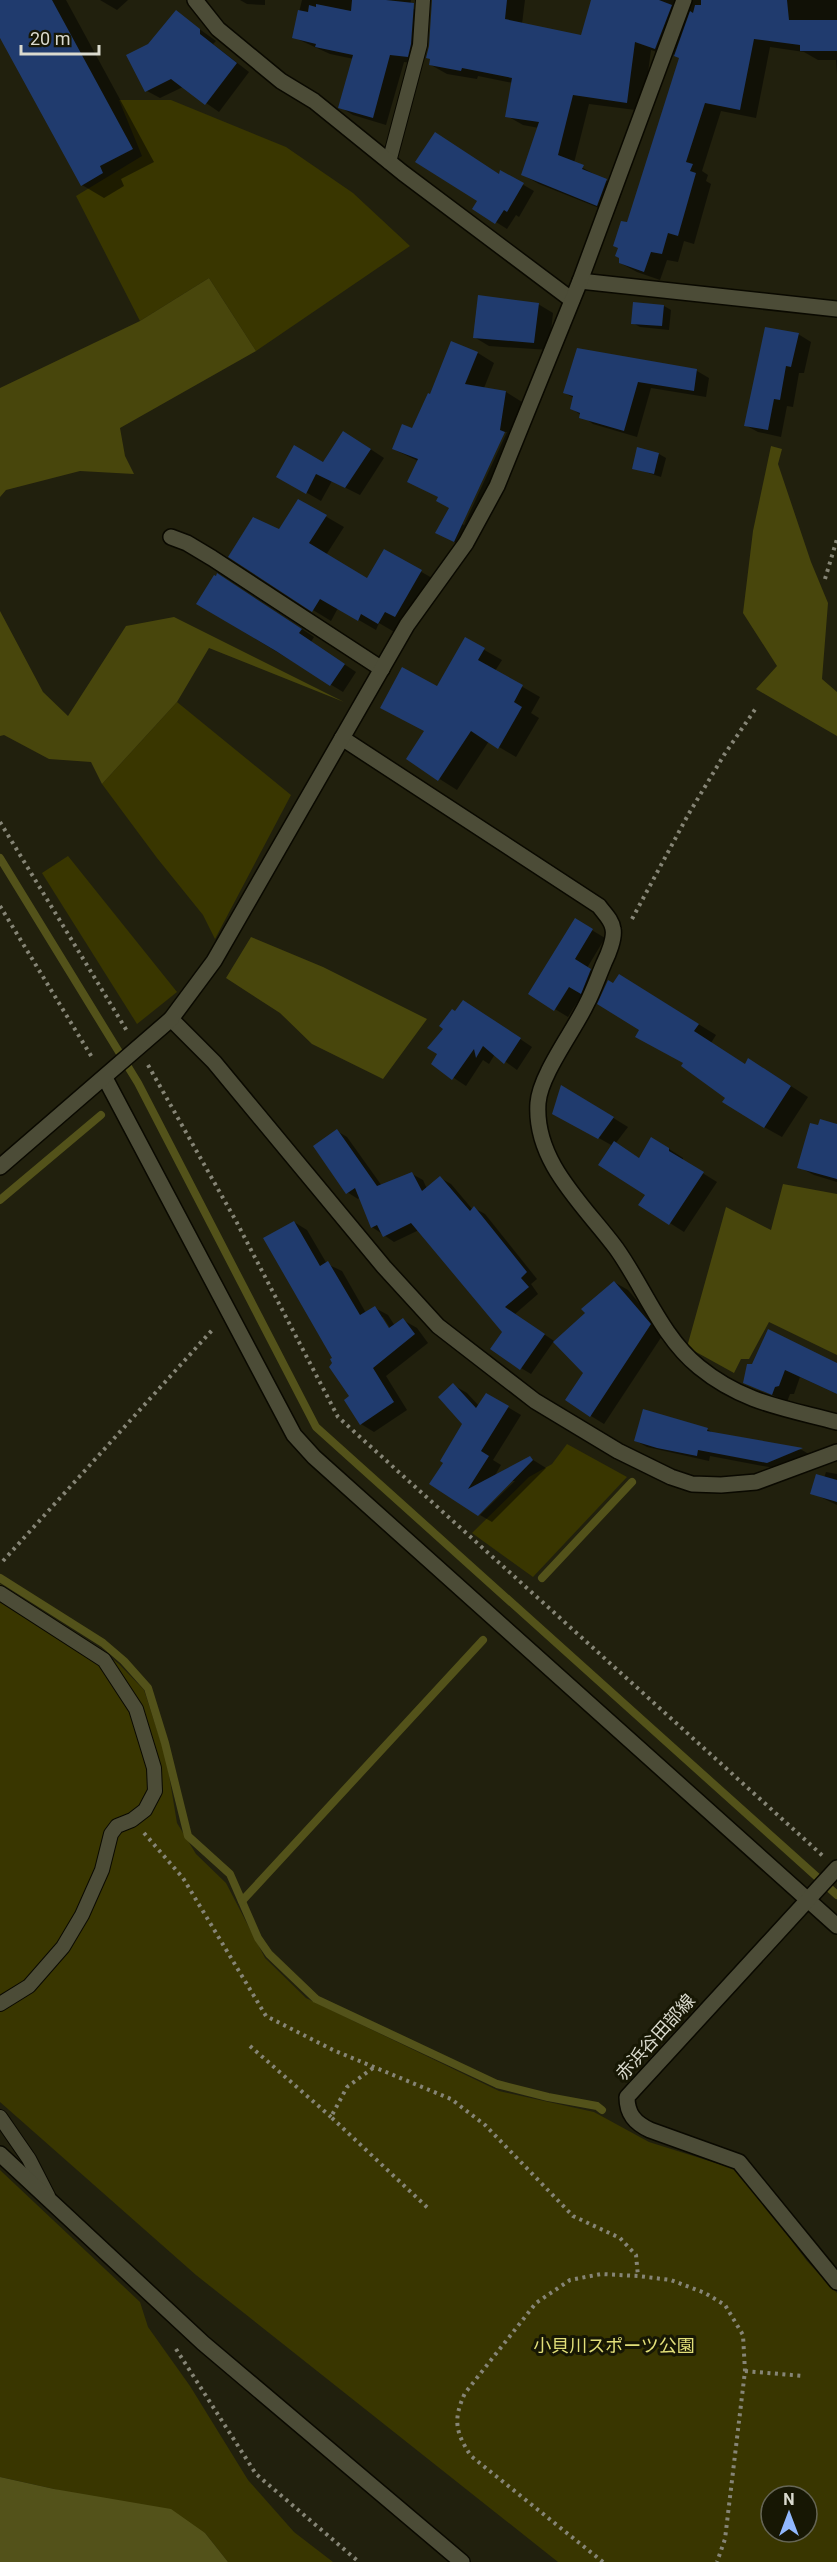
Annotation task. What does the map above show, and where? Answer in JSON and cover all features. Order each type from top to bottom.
[{"type":"street","points":[[195,0],[218,29],[272,74],[314,101],[389,162],[572,300]]},
{"type":"street","points":[[0,1167],[110,1075],[171,1019],[213,961],[407,625],[466,543],[497,486],[580,281],[684,0]]},
{"type":"street","points":[[580,281],[837,309]]},
{"type":"street","points":[[171,537],[187,543],[212,558],[381,669]]},
{"type":"street","points":[[342,738],[599,906],[609,918],[614,930],[607,955],[586,1005],[543,1084],[538,1100],[538,1114],[544,1143],[569,1188],[586,1213],[616,1248],[671,1338],[699,1367],[754,1401],[837,1422]]},
{"type":"street","points":[[171,1019],[213,1062],[384,1267],[438,1326],[535,1401],[618,1451],[671,1478],[692,1484],[721,1485],[756,1482],[837,1452]]},
{"type":"street","points":[[110,1075],[228,1312],[294,1435],[314,1457],[812,1896],[837,1926]]},
{"type":"street","name":"赤浜谷田部線","points":[[835,1870],[632,2089],[627,2097],[627,2105],[633,2119],[643,2127],[739,2163],[837,2282]]},
{"type":"street","points":[[0,2154],[48,2196],[203,2343],[462,2562]]},
{"type":"lane","points":[[389,162],[420,45],[424,2]]},
{"type":"lane","points":[[0,1593],[104,1660],[122,1684],[135,1709],[154,1768],[155,1791],[151,1803],[132,1820],[117,1826],[111,1834],[102,1870],[82,1915],[63,1947],[29,1986],[0,2004]]},
{"type":"lane","points":[[0,2117],[29,2159],[48,2196]]},
{"type":"path","points":[[825,579],[837,539]]},
{"type":"path","points":[[614,930],[633,918],[688,815],[756,708]]},
{"type":"path","points":[[0,822],[134,1052],[157,1078],[236,1221],[338,1417],[835,1870]]},
{"type":"path","points":[[0,906],[110,1075]]},
{"type":"path","points":[[3,1561],[228,1312]]},
{"type":"path","points":[[132,1820],[183,1878],[266,2016],[333,2050],[451,2099],[485,2125],[573,2216],[620,2238],[636,2255],[638,2276]]},
{"type":"path","points":[[250,2046],[331,2117],[429,2210]]},
{"type":"path","points":[[331,2117],[347,2087],[374,2067]]},
{"type":"path","points":[[603,2562],[471,2456],[462,2442],[457,2426],[457,2410],[465,2393],[536,2303],[570,2280],[601,2274],[671,2280],[705,2293],[725,2305],[743,2335],[745,2371],[725,2539],[717,2562]]},
{"type":"path","points":[[175,2347],[256,2474],[359,2562]]},
{"type":"path","points":[[745,2371],[802,2376]]},
{"type":"green space","points":[[119,100],[171,100],[286,147],[353,193],[410,246],[256,351],[209,278],[140,321],[76,196],[142,156]]},
{"type":"green space","points":[[177,702],[291,795],[215,939],[203,915],[102,784]]},
{"type":"green space","points":[[68,856],[177,992],[137,1024],[42,873]]},
{"type":"green space","points":[[567,1444],[627,1477],[533,1577],[472,1533],[529,1477],[552,1464]]},
{"type":"green space","name":"小貝川スポーツ公園","points":[[0,1584],[99,1648],[119,1664],[144,1690],[166,1757],[177,1823],[196,1854],[226,1883],[265,1958],[306,1998],[499,2091],[594,2112],[649,2142],[738,2170],[807,2261],[837,2293],[837,2562],[558,2562],[196,2275],[0,2102]]},
{"type":"green space","points":[[0,2170],[140,2302],[148,2327],[190,2386],[248,2480],[294,2532],[333,2562],[228,2562],[205,2533],[54,2489],[0,2477]]},
{"type":"shaded area","points":[[209,278],[256,351],[120,428],[125,456],[134,474],[80,471],[6,490],[0,497],[0,388],[140,321]]},
{"type":"shaded area","points":[[771,446],[782,449],[778,464],[811,562],[828,603],[822,679],[837,692],[837,736],[756,689],[777,666],[743,613],[753,531]]},
{"type":"shaded area","points":[[0,611],[43,692],[68,716],[126,626],[174,617],[344,702],[209,648],[177,702],[102,784],[91,762],[49,759],[4,735],[0,736]]},
{"type":"shaded area","points":[[251,937],[323,967],[427,1019],[383,1079],[312,1044],[280,1013],[226,978]]},
{"type":"shaded area","points":[[783,1184],[837,1194],[837,1355],[769,1322],[749,1359],[741,1359],[734,1373],[687,1347],[726,1207],[771,1230]]},
{"type":"shaded area","points":[[0,2477],[54,2489],[171,2509],[205,2533],[228,2562],[0,2562]]},
{"type":"building","points":[[0,0],[52,0],[133,149],[100,166],[103,173],[81,186],[0,38]]},
{"type":"building","points":[[352,0],[414,3],[408,57],[390,55],[373,118],[338,108],[353,55],[315,47],[316,44],[292,38],[298,10],[308,12],[309,5],[316,7],[316,4],[351,11]]},
{"type":"building","points":[[432,0],[507,0],[505,19],[581,35],[591,0],[659,0],[672,5],[655,49],[635,42],[627,103],[573,95],[558,155],[584,165],[582,169],[607,179],[597,206],[521,175],[539,122],[505,117],[512,78],[462,68],[461,71],[429,65],[430,59],[426,58]]},
{"type":"building","points":[[701,0],[787,0],[789,20],[837,20],[837,51],[800,51],[800,45],[754,39],[740,110],[705,103],[686,162],[693,164],[690,171],[696,173],[678,236],[668,233],[662,254],[651,252],[644,272],[619,263],[619,258],[615,256],[618,248],[613,246],[621,221],[627,222],[679,58],[674,56],[690,11],[693,13],[695,5],[701,5]]},
{"type":"building","points":[[176,10],[200,29],[200,34],[237,63],[205,105],[171,79],[145,92],[126,55],[148,44]]},
{"type":"building","points":[[435,132],[499,174],[500,170],[524,183],[507,212],[504,210],[495,224],[472,209],[477,201],[415,162]]},
{"type":"building","points":[[478,295],[539,303],[534,343],[473,338]]},
{"type":"building","points":[[633,302],[664,305],[662,326],[631,324]]},
{"type":"building","points":[[765,327],[799,333],[791,367],[786,366],[780,400],[774,399],[768,430],[744,426]]},
{"type":"building","points":[[451,341],[478,352],[465,384],[506,391],[500,430],[505,432],[454,542],[435,533],[449,508],[436,501],[438,497],[407,482],[418,459],[392,449],[402,424],[412,428],[428,393],[430,394]]},
{"type":"building","points":[[577,348],[697,369],[694,391],[638,382],[624,431],[579,418],[580,413],[570,409],[573,396],[563,393]]},
{"type":"building","points":[[343,431],[371,449],[345,488],[316,474],[306,494],[276,477],[294,445],[323,462]]},
{"type":"building","points":[[637,447],[659,453],[654,474],[632,469]]},
{"type":"building","points":[[298,499],[327,515],[309,543],[367,578],[384,549],[422,570],[395,617],[385,612],[378,624],[361,614],[358,621],[320,599],[312,612],[228,557],[253,517],[279,529]]},
{"type":"building","points":[[217,573],[302,629],[299,633],[345,664],[330,686],[196,604]]},
{"type":"building","points":[[465,637],[485,648],[478,660],[523,685],[514,702],[522,707],[498,749],[471,731],[438,781],[406,759],[424,731],[380,708],[402,667],[437,686]]},
{"type":"building","points":[[575,918],[593,929],[575,959],[591,969],[581,994],[569,987],[554,1011],[528,994]]},
{"type":"building","points":[[619,974],[699,1024],[694,1031],[745,1064],[748,1058],[791,1086],[764,1128],[722,1102],[725,1098],[681,1066],[683,1063],[635,1037],[639,1030],[597,1004],[608,980],[613,983]]},
{"type":"building","points":[[463,1000],[521,1038],[504,1064],[483,1046],[476,1058],[474,1049],[452,1080],[431,1064],[437,1054],[427,1048],[443,1029],[439,1026],[452,1009],[455,1011]]},
{"type":"building","points":[[561,1085],[614,1117],[598,1139],[552,1114]]},
{"type":"building","points":[[820,1119],[837,1124],[837,1179],[797,1168],[810,1123],[818,1125]]},
{"type":"building","points":[[337,1129],[377,1186],[412,1172],[422,1191],[440,1176],[470,1211],[474,1206],[527,1272],[521,1278],[529,1287],[505,1307],[545,1334],[520,1370],[490,1349],[502,1332],[411,1223],[383,1237],[377,1225],[371,1228],[355,1188],[346,1194],[313,1146]]},
{"type":"building","points":[[651,1137],[704,1172],[669,1225],[638,1205],[645,1195],[598,1165],[614,1141],[639,1158]]},
{"type":"building","points":[[294,1221],[320,1266],[328,1261],[360,1315],[375,1306],[389,1328],[403,1318],[415,1334],[373,1368],[394,1402],[360,1425],[344,1400],[349,1396],[329,1367],[332,1358],[263,1238]]},
{"type":"building","points":[[614,1281],[651,1324],[590,1417],[565,1400],[583,1373],[553,1342],[585,1313],[581,1309]]},
{"type":"building","points":[[768,1329],[837,1363],[837,1394],[785,1370],[779,1386],[775,1387],[772,1395],[743,1383],[747,1364],[752,1364]]},
{"type":"building","points":[[453,1383],[476,1408],[486,1393],[509,1406],[481,1451],[489,1456],[468,1489],[530,1456],[533,1460],[478,1516],[429,1484],[443,1463],[440,1461],[462,1424],[438,1397]]},
{"type":"building","points":[[643,1409],[708,1428],[707,1431],[803,1448],[767,1463],[698,1450],[697,1456],[657,1448],[634,1441]]},
{"type":"building","points":[[816,1474],[837,1480],[837,1502],[810,1494]]},
{"type":"waterway","points":[[0,858],[138,1083],[316,1427],[837,1895]]},
{"type":"waterway","points":[[0,1200],[101,1115]]},
{"type":"waterway","points":[[542,1578],[632,1482]]},
{"type":"waterway","points":[[0,1578],[103,1643],[124,1661],[148,1688],[165,1743],[188,1836],[230,1874],[258,1938],[269,1954],[316,1999],[497,2084],[597,2106],[602,2110]]},
{"type":"waterway","points":[[242,1901],[483,1640]]}]
